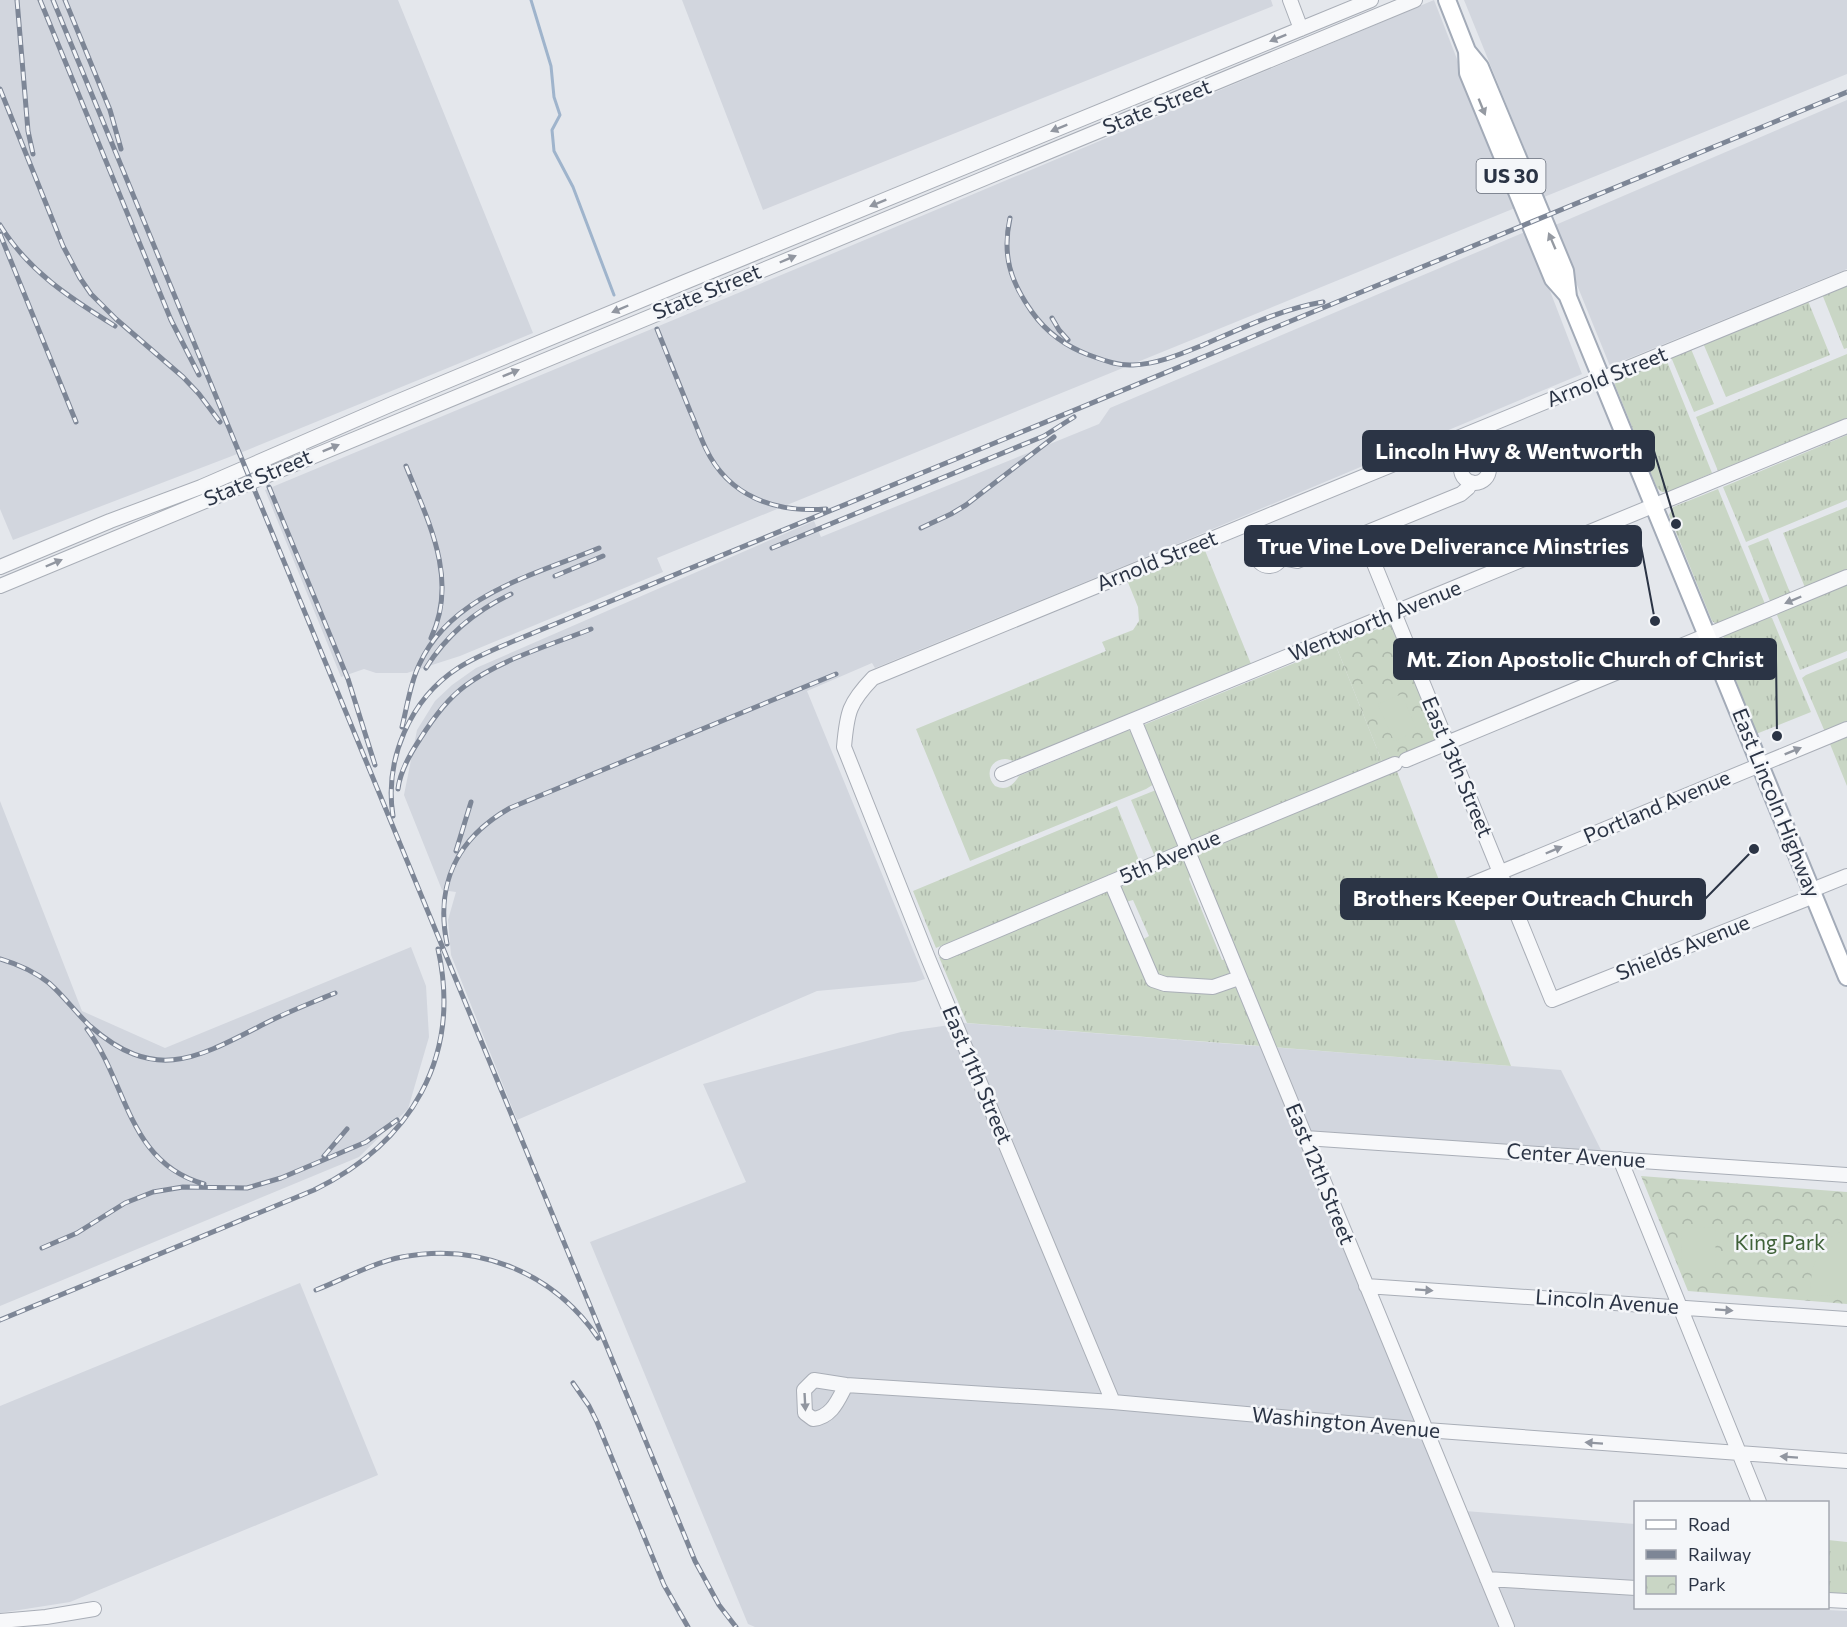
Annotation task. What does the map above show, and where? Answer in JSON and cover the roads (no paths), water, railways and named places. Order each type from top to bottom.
[{"type":"main road","name":"East Lincoln Highway","points":[[1447,0],[1467,51],[1480,67],[1565,272],[1568,297],[1813,893],[1843,955],[1847,977]]},
{"type":"street","points":[[1290,0],[1301,28]]},
{"type":"street","name":"State Street","points":[[0,567],[110,521],[201,487],[410,396],[1301,28],[1340,6],[1371,0]]},
{"type":"street","name":"State Street","points":[[0,585],[1415,0]]},
{"type":"street","points":[[1340,6],[1348,27]]},
{"type":"street","name":"Arnold Street","points":[[844,747],[846,720],[856,696],[873,678],[1847,278]]},
{"type":"street","name":"Wentworth Avenue","points":[[1002,774],[1847,426]]},
{"type":"street","points":[[1281,558],[1297,561],[1461,494],[1471,482]]},
{"type":"street","name":"East 13th Street","points":[[1362,534],[1552,1000]]},
{"type":"street","name":"5th Avenue","points":[[946,952],[1186,850],[1847,577]]},
{"type":"street","name":"East 12th Street","points":[[1134,720],[1506,1627]]},
{"type":"street","name":"Portland Avenue","points":[[1448,894],[1847,729]]},
{"type":"street","name":"East 11th Street","points":[[844,747],[928,958],[1113,1402]]},
{"type":"street","name":"Shields Avenue","points":[[1552,1000],[1813,893],[1847,876]]},
{"type":"street","points":[[1112,882],[1153,980],[1165,984],[1213,987],[1239,978]]},
{"type":"street","name":"Center Avenue","points":[[1305,1138],[1847,1175]]},
{"type":"street","points":[[1620,1159],[1758,1501]]},
{"type":"street","name":"Lincoln Avenue","points":[[1366,1286],[1847,1319]]},
{"type":"street","name":"Washington Avenue","points":[[846,1385],[1113,1402],[1426,1430],[1847,1461]]},
{"type":"street","points":[[1487,1579],[1634,1588]]},
{"type":"street","points":[[1829,1600],[1847,1601]]},
{"type":"street","points":[[0,1621],[46,1617],[94,1609]]},
{"type":"waterway","points":[[531,0],[551,66],[554,97],[560,115],[552,130],[554,151],[573,187],[614,295]]},
{"type":"railway","points":[[17,0],[28,131],[33,154]]},
{"type":"railway","points":[[40,0],[171,320],[199,375]]},
{"type":"railway","points":[[53,0],[695,1561],[719,1605],[736,1627]]},
{"type":"railway","points":[[65,0],[110,110],[121,149]]},
{"type":"railway","points":[[0,89],[63,246],[80,278],[91,294],[116,319],[183,377],[220,422]]},
{"type":"railway","points":[[393,816],[391,795],[397,753],[414,714],[426,696],[441,681],[481,655],[1847,92]]},
{"type":"railway","points":[[1010,218],[1007,244],[1010,267],[1018,289],[1032,312],[1050,332],[1064,343],[1094,357],[1122,365],[1160,361],[1277,314],[1323,302]]},
{"type":"railway","points":[[0,225],[23,256],[37,270],[66,294],[115,326]]},
{"type":"railway","points":[[0,234],[76,422]]},
{"type":"railway","points":[[1052,318],[1068,340]]},
{"type":"railway","points":[[657,329],[704,444],[716,466],[727,479],[741,490],[772,504],[807,510],[826,509]]},
{"type":"railway","points":[[772,548],[1044,436],[1074,417]]},
{"type":"railway","points":[[921,528],[966,505],[1054,437]]},
{"type":"railway","points":[[406,466],[431,529],[441,572],[442,594],[439,616],[431,638]]},
{"type":"railway","points":[[269,487],[348,679],[375,765]]},
{"type":"railway","points":[[402,727],[419,665],[433,641],[451,621],[472,604],[496,590],[599,548]]},
{"type":"railway","points":[[555,576],[603,556]]},
{"type":"railway","points":[[426,668],[443,644],[463,625],[485,608],[511,594]]},
{"type":"railway","points":[[398,789],[403,769],[413,751],[435,718],[458,692],[493,668],[591,629]]},
{"type":"railway","points":[[447,944],[444,902],[454,865],[476,833],[492,820],[510,808],[836,674]]},
{"type":"railway","points":[[456,851],[471,802]]},
{"type":"railway","points":[[0,1320],[314,1190],[348,1171],[378,1148],[402,1122],[421,1092],[435,1060],[442,1026],[444,988],[438,949]]},
{"type":"railway","points":[[0,959],[26,969],[49,983],[90,1026],[113,1044],[135,1055],[156,1060],[176,1060],[196,1055],[335,993]]},
{"type":"railway","points":[[87,1029],[101,1051],[144,1140],[159,1158],[179,1173],[204,1184]]},
{"type":"railway","points":[[42,1248],[77,1233],[125,1203],[153,1192],[183,1187],[247,1188],[281,1178],[366,1142],[397,1120]]},
{"type":"railway","points":[[324,1156],[347,1129]]},
{"type":"railway","points":[[316,1290],[369,1267],[402,1257],[459,1254],[486,1259],[537,1280],[560,1296],[580,1315],[598,1338]]},
{"type":"railway","points":[[573,1383],[597,1422],[664,1585],[688,1627]]},
{"type":"place","name":"Lincoln Hwy & Wentworth","points":[[1676,524]]},
{"type":"place","name":"True Vine Love Deliverance Minstries","points":[[1655,621]]},
{"type":"place","name":"Mt. Zion Apostolic Church of Christ","points":[[1777,736]]},
{"type":"place","name":"Brothers Keeper Outreach Church","points":[[1754,849]]},
{"type":"park label","name":"King Park","points":[[1780,1243]]}]
